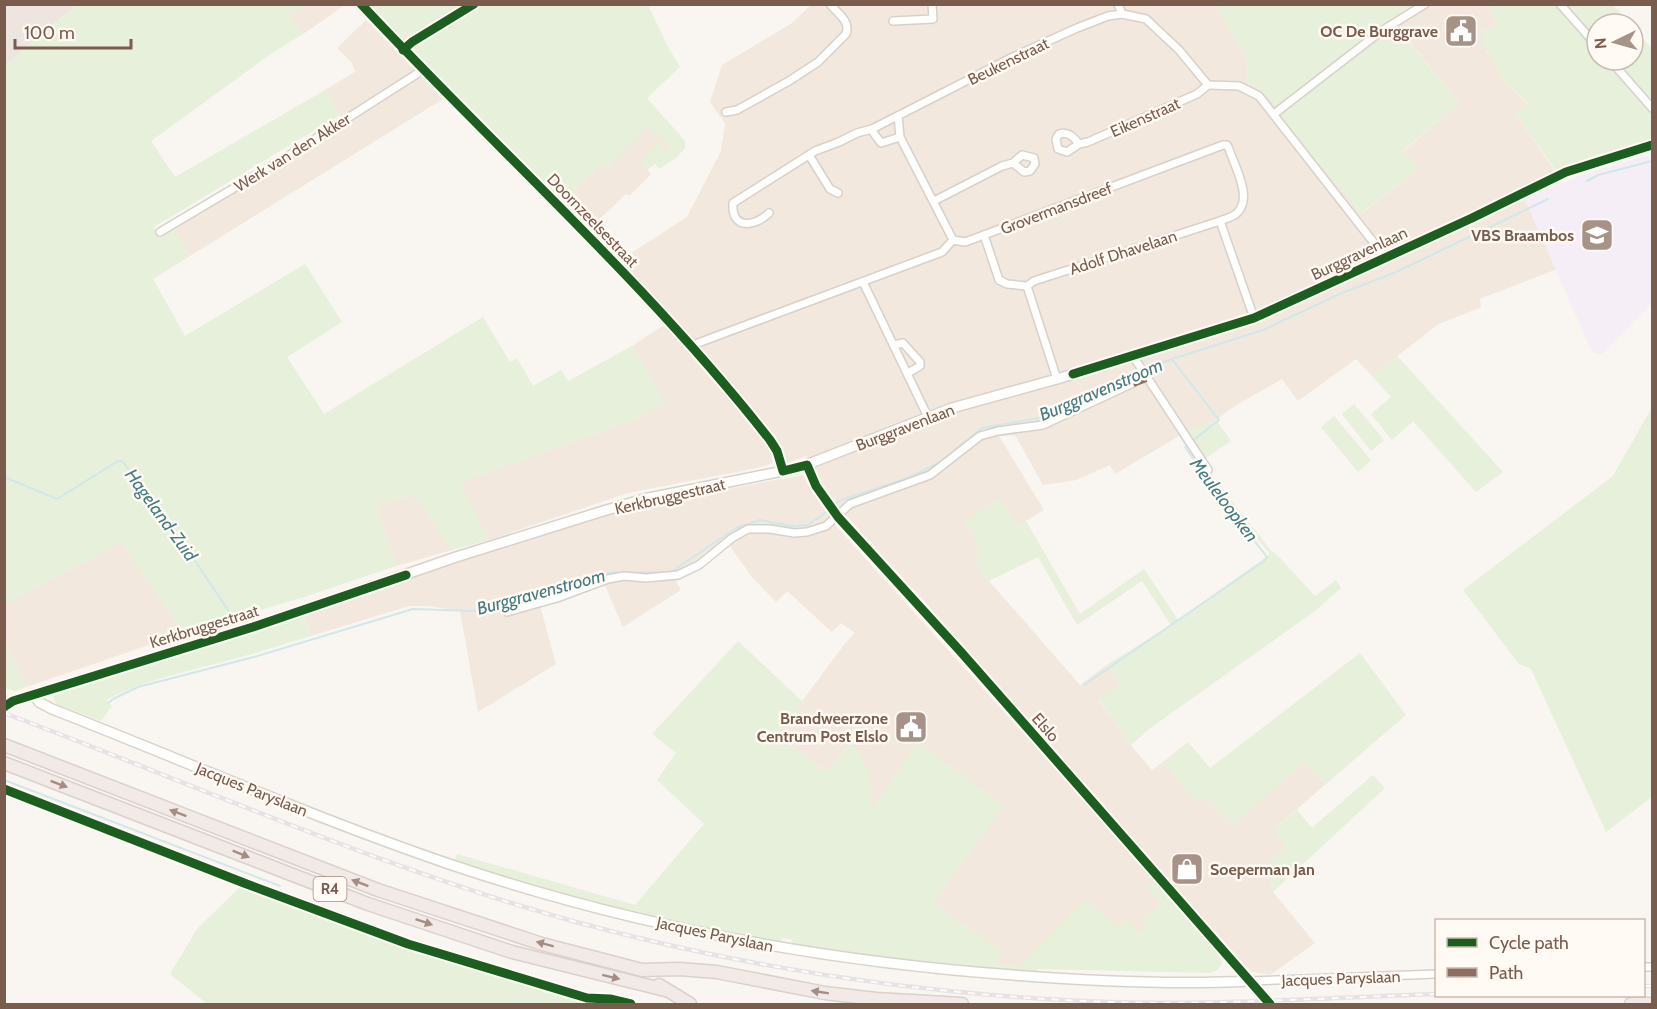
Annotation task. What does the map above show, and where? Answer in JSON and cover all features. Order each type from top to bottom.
[{"type":"highway","name":"R4","points":[[4,745],[399,897],[542,944],[642,970],[680,969],[717,972],[835,994],[962,1005]]},
{"type":"highway","name":"R4","points":[[4,763],[368,904],[512,952],[665,990]]},
{"type":"highway","name":"R4","points":[[642,970],[665,990],[690,1005]]},
{"type":"highway","points":[[1631,1005],[1653,1004]]},
{"type":"main road","name":"Doornzeelsestraat","points":[[361,4],[423,70],[550,196],[692,348],[770,440],[777,451],[783,471]]},
{"type":"main road","name":"Burggravenlaan","points":[[783,471],[807,465],[952,408],[1057,379],[1254,318],[1572,170],[1653,145]]},
{"type":"main road","name":"Elslo","points":[[807,465],[811,477],[836,515],[961,652],[1270,1005]]},
{"type":"main road","name":"Kerkbruggestraat","points":[[6,701],[253,627],[456,557],[613,508],[644,499],[783,471]]},
{"type":"main road","name":"Jacques Paryslaan","points":[[34,694],[39,702],[52,710],[333,821],[452,865],[620,913],[783,948],[891,964],[1070,979],[1249,981]]},
{"type":"street","points":[[726,112],[737,110],[789,81],[818,62],[846,34],[847,22],[830,4]]},
{"type":"street","points":[[893,21],[933,19],[932,4]]},
{"type":"street","points":[[1118,4],[1122,14],[1146,19],[1179,50],[1208,85],[1229,85],[1247,89],[1259,96],[1385,257]]},
{"type":"street","points":[[1274,114],[1380,32],[1425,4]]},
{"type":"street","points":[[1560,4],[1585,32]]},
{"type":"street","name":"Beukenstraat","points":[[769,213],[763,220],[744,224],[735,216],[733,203],[809,155],[857,133],[872,129],[1015,56],[1077,28],[1108,16],[1122,14]]},
{"type":"street","name":"Werk van den Akker","points":[[160,232],[325,133],[423,70]]},
{"type":"street","points":[[1621,72],[1653,108]]},
{"type":"street","name":"Eikenstraat","points":[[1079,144],[1197,94],[1208,85]]},
{"type":"street","points":[[898,116],[900,136],[953,240]]},
{"type":"street","points":[[872,129],[881,143],[900,136]]},
{"type":"street","name":"Grovermansdreef","points":[[692,348],[698,343],[942,252],[953,240],[965,242],[1223,145],[1227,145],[1237,172]]},
{"type":"street","points":[[809,155],[830,189],[838,193]]},
{"type":"street","points":[[934,201],[1002,166],[1013,163]]},
{"type":"street","name":"Adolf Dhavelaan","points":[[1026,286],[1035,281],[1236,214],[1243,205],[1244,195],[1237,172]]},
{"type":"street","points":[[1220,221],[1254,318]]},
{"type":"street","points":[[984,235],[999,280],[1007,284],[1026,286],[1057,379]]},
{"type":"street","points":[[863,282],[928,417]]},
{"type":"street","points":[[894,345],[903,343],[920,362],[920,366],[908,373]]},
{"type":"street","points":[[1133,356],[1144,376],[1208,470]]},
{"type":"street","points":[[507,612],[557,598],[608,579],[624,576],[646,578],[678,575],[699,565],[732,538],[748,529],[770,529],[794,533],[807,532],[826,526],[853,502],[930,475],[980,436],[998,431],[1043,425],[1133,383]]},
{"type":"street","name":"Jacques Paryslaan","points":[[1249,981],[1435,974]]},
{"type":"shaded area","points":[[5,4],[76,4],[76,5],[5,66]]},
{"type":"shaded area","points":[[306,5],[345,5],[303,34],[289,16]]},
{"type":"shaded area","points":[[811,5],[1215,5],[1248,60],[1246,82],[1260,89],[1271,99],[1361,214],[1418,169],[1403,152],[1459,103],[1396,25],[1432,5],[1487,5],[1497,24],[1482,32],[1487,53],[1493,57],[1500,77],[1527,104],[1515,112],[1562,182],[1525,200],[1557,269],[1480,299],[1481,307],[1437,325],[1372,376],[1356,359],[1298,401],[1282,379],[1233,407],[1216,420],[1184,433],[1115,474],[1110,465],[1076,480],[1043,485],[1015,435],[999,436],[1044,510],[1017,526],[978,541],[976,563],[1080,685],[1108,664],[1120,684],[1099,700],[1152,770],[1163,762],[1197,802],[1204,796],[1232,824],[1304,763],[1326,784],[1273,830],[1287,847],[1270,882],[1273,892],[1315,943],[1270,975],[1250,971],[925,602],[832,500],[830,501],[806,456],[787,463],[774,435],[680,326],[619,261],[687,217],[721,151],[725,123],[710,102],[722,65],[792,23]]},
{"type":"shaded area","points":[[366,20],[443,99],[190,256],[173,229],[345,124],[325,90],[358,70],[355,71],[352,63],[337,48]]},
{"type":"shaded area","points":[[648,126],[671,147],[667,152],[658,143],[641,161],[651,174],[629,196],[626,194],[589,229],[576,215],[585,208],[572,193],[601,164],[607,168]]},
{"type":"shaded area","name":"VBS Braambos","points":[[1648,155],[1652,169],[1652,303],[1601,355],[1592,352],[1525,200],[1581,175]]},
{"type":"shaded area","points":[[664,325],[759,434],[770,449],[773,463],[628,493],[489,540],[459,483],[641,417],[664,402],[632,346]]},
{"type":"shaded area","points":[[803,475],[836,526],[1155,879],[1160,905],[1142,921],[1147,928],[1140,934],[1118,927],[1019,967],[994,963],[1002,952],[933,903],[1004,805],[871,809],[849,743],[827,772],[777,735],[855,633],[841,623],[832,632],[787,591],[776,602],[752,577],[729,545],[676,582],[681,590],[623,627],[604,583],[540,606],[556,664],[478,712],[460,611],[428,606],[409,606],[311,636],[305,616],[422,572],[613,513],[683,497]]},
{"type":"shaded area","points":[[414,494],[452,550],[396,566],[376,506]]},
{"type":"shaded area","points":[[121,542],[184,633],[26,687],[5,641],[4,605]]},
{"type":"green space","points":[[76,5],[306,5],[290,16],[303,34],[272,53],[151,141],[175,177],[325,90],[340,115],[154,227],[160,238],[173,229],[190,256],[153,279],[185,336],[305,264],[342,322],[287,357],[324,414],[483,317],[510,362],[517,358],[533,386],[561,370],[568,381],[632,346],[665,402],[641,417],[460,483],[489,540],[452,550],[414,494],[376,506],[396,566],[304,597],[184,633],[121,542],[5,605],[4,66]]},
{"type":"green space","points":[[367,5],[648,5],[680,67],[647,98],[685,141],[685,148],[676,158],[659,169],[655,164],[648,169],[640,161],[658,142],[667,152],[671,147],[648,127],[607,168],[601,164],[572,193],[585,208],[576,215],[427,68],[407,44],[404,44]]},
{"type":"green space","points":[[1215,5],[1432,5],[1411,15],[1396,26],[1459,103],[1403,151],[1418,169],[1360,214],[1281,116],[1271,99],[1260,89],[1246,82],[1248,60]]},
{"type":"green space","points":[[1487,5],[1613,5],[1620,12],[1585,12],[1585,72],[1645,72],[1645,41],[1652,49],[1652,140],[1555,170],[1515,112],[1527,103],[1500,77],[1493,58],[1482,46],[1482,32],[1497,24]]},
{"type":"green space","points":[[1397,356],[1503,472],[1476,492],[1413,421],[1392,440],[1371,414],[1391,397],[1372,376]]},
{"type":"green space","points":[[1354,404],[1384,440],[1371,451],[1342,414]]},
{"type":"green space","points":[[1652,407],[1652,797],[1606,832],[1531,669],[1518,663],[1463,590],[1613,476]]},
{"type":"green space","points":[[1334,416],[1371,460],[1358,472],[1321,427]]},
{"type":"green space","points":[[1216,420],[1231,441],[1203,460],[1184,433]]},
{"type":"green space","points":[[1181,436],[1269,548],[1315,596],[1336,580],[1341,588],[1315,611],[1149,729],[1131,745],[1099,699],[1120,684],[1108,664],[1171,625],[1142,581],[1077,625],[1038,557],[989,581],[976,563],[978,541],[963,522],[1000,498],[1017,526],[1026,521],[1080,614],[1144,569],[1178,620],[1270,554],[1231,508],[1179,437]]},
{"type":"green space","points":[[305,616],[311,636],[165,677],[120,693],[106,700],[112,706],[101,721],[56,704],[53,696]]},
{"type":"green space","points":[[4,641],[26,687],[15,691],[5,688]]},
{"type":"green space","points":[[738,641],[803,702],[777,735],[827,772],[849,743],[862,758],[868,772],[872,808],[918,742],[1004,806],[933,903],[1003,952],[995,963],[1019,966],[1085,899],[1118,927],[1127,919],[1140,933],[1146,928],[1141,921],[1160,905],[1146,886],[1155,879],[1218,954],[1222,962],[1219,968],[1210,973],[1038,969],[1037,975],[973,970],[793,946],[791,939],[782,938],[780,943],[657,917],[535,885],[455,860],[457,854],[635,905],[704,824],[657,780],[676,753],[652,734]]},
{"type":"green space","points":[[1360,653],[1406,715],[1326,784],[1304,763],[1232,825],[1204,796],[1197,803],[1163,762],[1188,742],[1210,768]]},
{"type":"green space","points":[[1373,775],[1385,788],[1273,892],[1262,870],[1286,847],[1273,830],[1297,810],[1312,828]]},
{"type":"green space","points":[[243,884],[287,892],[410,939],[576,988],[582,992],[582,999],[624,1004],[207,1004],[170,974],[197,929]]},
{"type":"waterway","name":"Burggravenstroom","points":[[1587,181],[1598,175],[1652,161]]},
{"type":"waterway","name":"Burggravenstroom","points":[[1145,370],[1263,330],[1342,293],[1394,273],[1548,199]]},
{"type":"waterway","name":"Meuleloopken","points":[[1084,685],[1267,557],[1223,501],[1185,447],[1219,420],[1172,359]]},
{"type":"waterway","name":"Burggravenstroom","points":[[833,506],[841,500],[908,478],[940,462],[982,428],[1044,417],[1140,373]]},
{"type":"waterway","name":"Hageland-Zuid","points":[[4,477],[57,499],[118,461],[122,461],[163,513],[234,619]]},
{"type":"waterway","name":"Burggravenstroom","points":[[108,703],[138,687],[254,657],[413,609],[473,611],[564,587],[598,573],[671,572],[736,528],[760,520],[791,526],[808,525],[829,510]]},
{"type":"waterway","points":[[4,780],[280,886]]},
{"type":"railway","points":[[4,713],[431,877],[576,922],[642,939],[774,966],[975,994],[1110,1002],[1192,1003],[1435,994]]},
{"type":"railway","points":[[1645,986],[1652,986]]},
{"type":"marked path","points":[[1133,383],[1146,378]]},
{"type":"cycle path","points":[[361,4],[673,326],[770,440],[777,451],[783,471],[807,465],[816,486],[838,517],[961,652],[1270,1004]]},
{"type":"cycle path","points":[[403,50],[412,42],[474,4]]},
{"type":"cycle path","points":[[1073,374],[1254,318],[1472,218],[1566,172],[1652,145]]},
{"type":"cycle path","points":[[4,707],[13,701],[253,627],[406,575]]},
{"type":"cycle path","points":[[4,789],[408,944],[587,998],[610,999],[631,1004]]},
{"type":"place","name":"OC De Burggrave","points":[[1461,31]]},
{"type":"place","name":"VBS Braambos","points":[[1597,235]]},
{"type":"place","name":"Brandweerzone Centrum Post Elslo","points":[[911,727]]},
{"type":"place","name":"Soeperman Jan","points":[[1187,869]]}]
